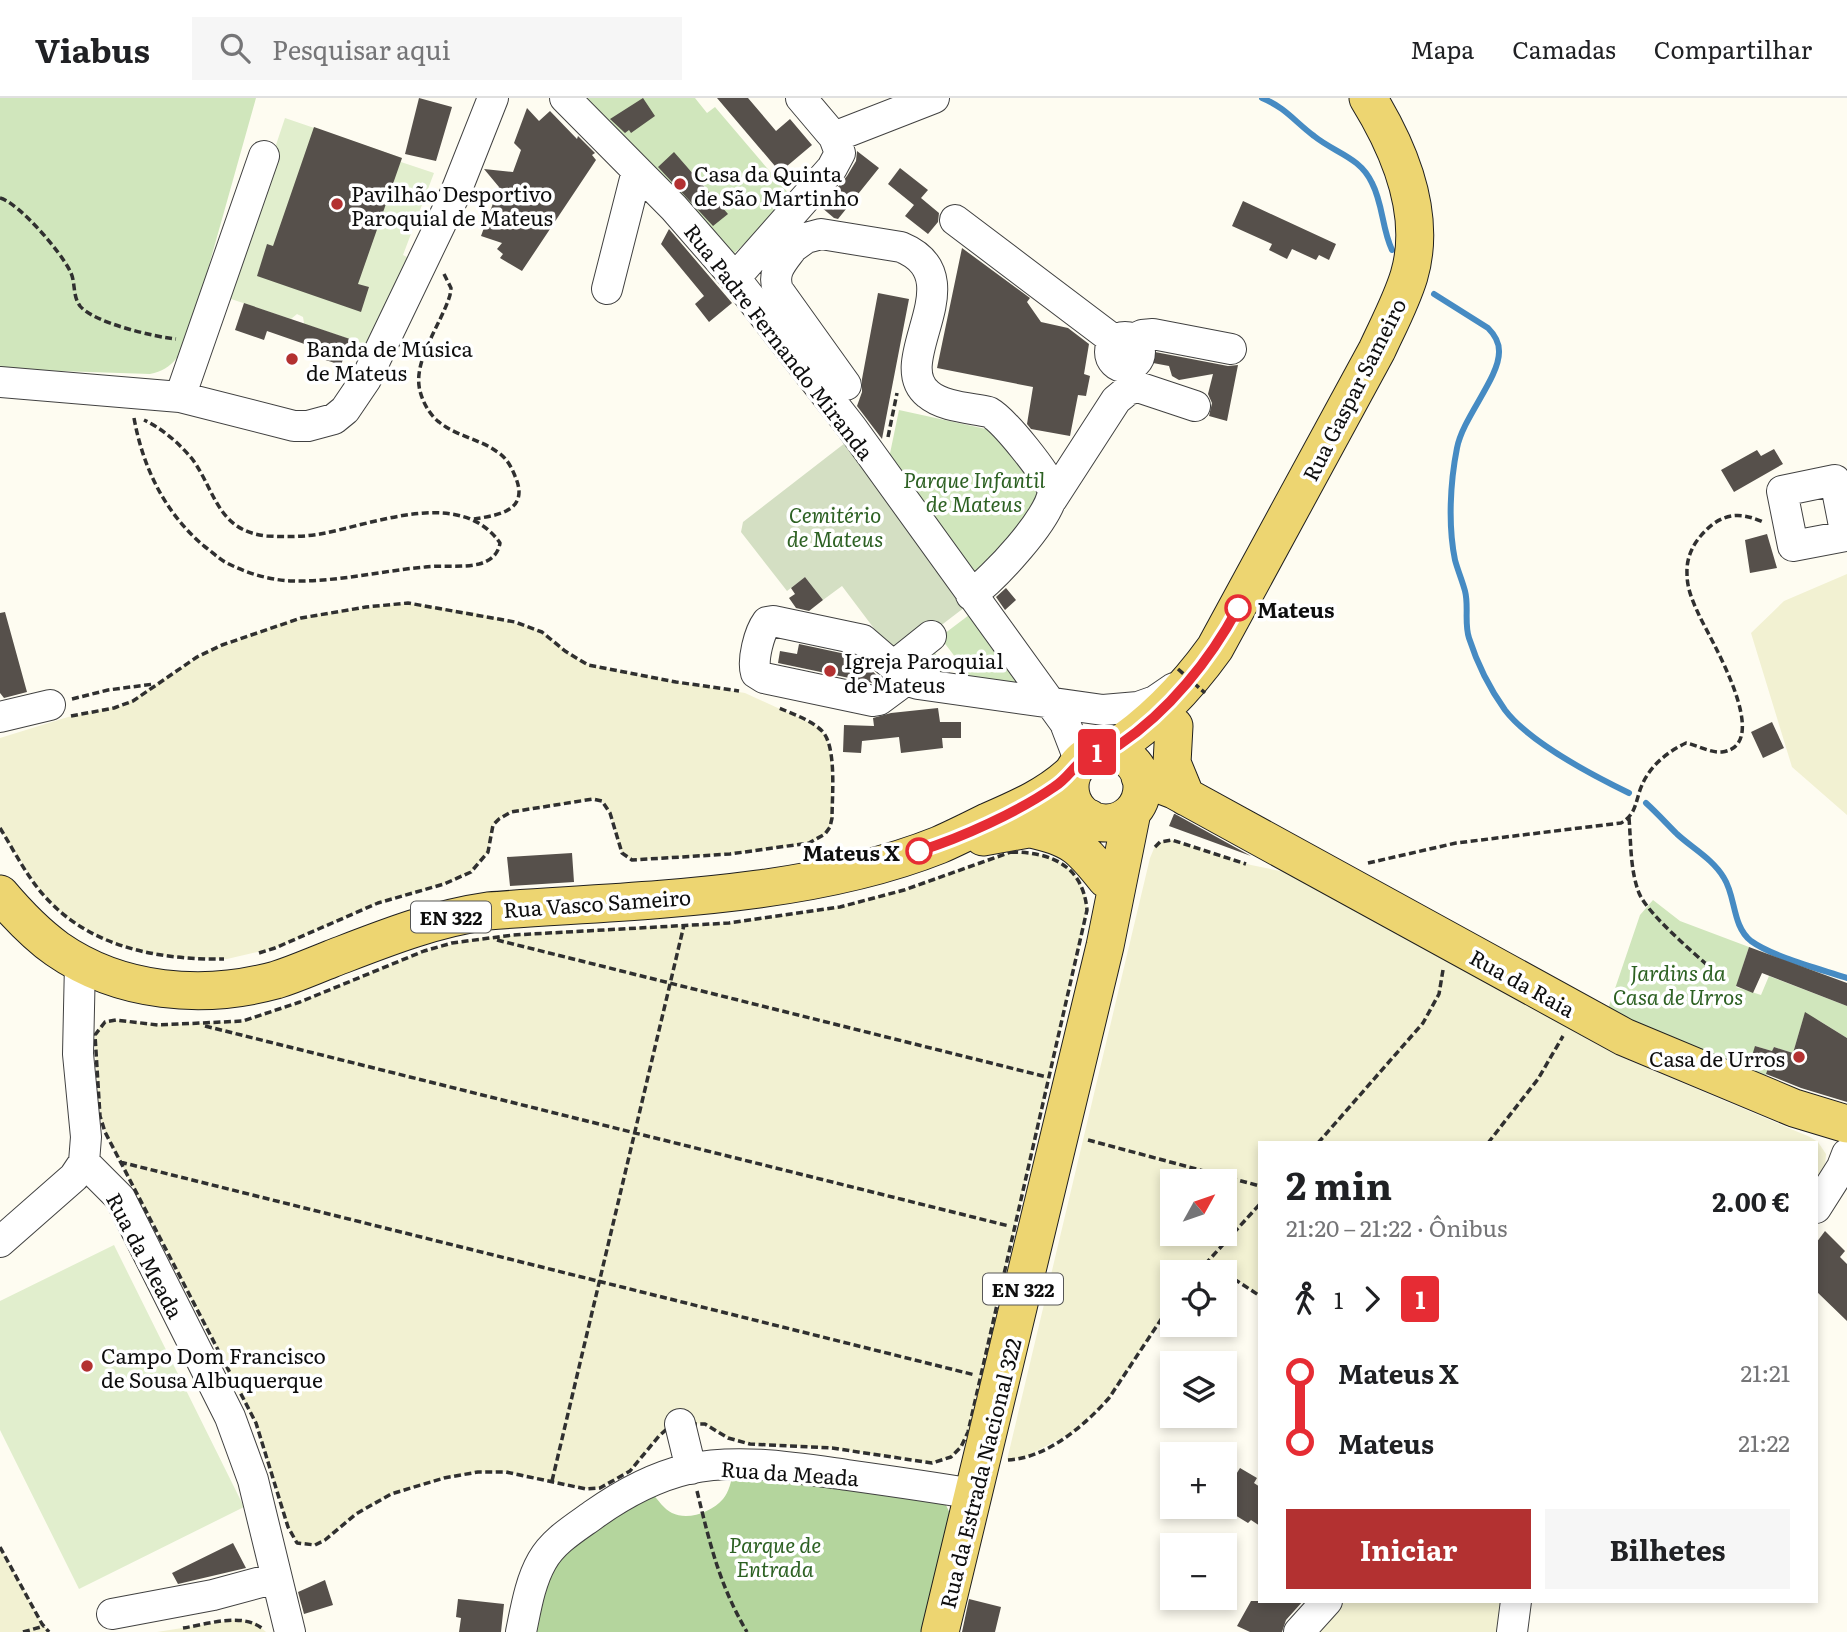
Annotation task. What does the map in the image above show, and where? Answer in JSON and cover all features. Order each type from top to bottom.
[{"type":"main road","name":"Rua Gaspar Sameiro","points":[[1186,672],[1233,617],[1377,350],[1409,275],[1414,235],[1409,189],[1399,159],[1368,98]]},
{"type":"main road","points":[[1186,672],[1174,726],[1172,763],[1199,804]]},
{"type":"main road","points":[[1091,759],[1146,724],[1186,672]]},
{"type":"main road","points":[[1123,802],[1174,726]]},
{"type":"main road","points":[[1091,759],[1130,759],[1138,768],[1123,802]]},
{"type":"main road","name":"EN 322","points":[[1091,759],[1071,782],[1074,803],[1123,802]]},
{"type":"main road","name":"EN 322","points":[[937,845],[1042,795],[1091,759]]},
{"type":"main road","name":"Rua da Raia","points":[[1123,802],[1176,801],[1199,804],[1624,1037],[1794,1108],[1847,1124]]},
{"type":"main road","name":"EN 322","points":[[937,845],[1031,829],[1123,802]]},
{"type":"main road","name":"EN 322","points":[[1105,946],[1106,879],[1123,802]]},
{"type":"main road","name":"EN 322","points":[[1105,946],[1123,802]]},
{"type":"main road","points":[[1031,829],[1062,836],[1073,842],[1091,859],[1106,879]]},
{"type":"main road","name":"Rua Vasco Sameiro","points":[[0,894],[28,925],[80,963],[116,979],[180,991],[237,988],[278,979],[415,927],[454,916],[753,889],[860,868],[937,845]]},
{"type":"main road","name":"Rua da Estrada Nacional 322","points":[[940,1632],[1105,946]]},
{"type":"street","points":[[0,382],[180,397],[294,426],[308,426],[334,419],[354,398],[371,370],[461,181],[493,98]]},
{"type":"street","name":"Rua Padre Fernando Miranda","points":[[565,98],[637,171],[735,278],[852,428],[1091,759]]},
{"type":"street","points":[[735,278],[780,245],[840,153],[834,136],[801,98]]},
{"type":"street","points":[[834,136],[933,98]]},
{"type":"street","points":[[180,397],[264,156]]},
{"type":"street","points":[[607,289],[637,171]]},
{"type":"street","points":[[954,220],[1125,359],[1143,388],[1195,406]]},
{"type":"street","points":[[780,245],[811,236],[832,234],[901,247],[920,257],[928,265],[933,282],[916,370],[921,387],[927,394],[945,402],[997,416],[1052,487],[1052,499]]},
{"type":"street","points":[[780,245],[775,275],[778,290],[846,385]]},
{"type":"street","points":[[971,595],[1007,563],[1052,499],[1116,400],[1125,359],[1146,334],[1231,349]]},
{"type":"street","points":[[1026,451],[1077,459]]},
{"type":"street","points":[[931,636],[901,660],[902,675],[918,684],[1103,710],[1138,707],[1165,695],[1186,672]]},
{"type":"street","points":[[0,717],[59,711]]},
{"type":"street","points":[[0,1242],[74,1177],[84,1162],[86,1137],[79,1054],[80,963]]},
{"type":"street","points":[[1818,1206],[1847,1154]]},
{"type":"street","name":"Rua da Meada","points":[[84,1162],[120,1198],[230,1418],[253,1480],[289,1632]]},
{"type":"street","points":[[680,1424],[691,1469]]},
{"type":"street","name":"Rua da Meada","points":[[521,1632],[534,1579],[543,1559],[553,1546],[568,1532],[610,1503],[644,1486],[691,1469],[733,1465],[796,1468],[974,1494]]},
{"type":"street","points":[[112,1614],[213,1595],[276,1578]]},
{"type":"street","points":[[1299,1632],[1325,1603]]},
{"type":"street","points":[[1511,1632],[1516,1603]]},
{"type":"path","points":[[0,198],[15,206],[65,263],[72,274],[80,306],[89,313],[140,332],[165,338],[200,340]]},
{"type":"path","points":[[429,249],[451,288],[448,302],[422,361],[419,389],[431,415],[449,429],[489,446],[507,461],[519,485],[520,494],[518,502],[511,508],[502,513],[474,519],[429,512],[317,535],[292,537],[248,532],[235,525],[220,510],[194,462],[183,449],[155,425],[133,416],[148,470],[163,502],[187,531],[223,562],[258,576],[290,581],[334,580],[426,566],[477,565],[491,559],[498,551],[499,543],[491,531],[474,519]]},
{"type":"path","points":[[887,440],[903,368],[916,370]]},
{"type":"path","points":[[1339,880],[1364,865],[1456,843],[1621,823],[1629,818],[1637,806],[1641,787],[1650,771],[1666,754],[1685,743],[1723,752],[1731,748],[1738,741],[1743,721],[1739,701],[1730,676],[1689,592],[1689,554],[1698,538],[1721,518],[1750,516],[1769,527]]},
{"type":"path","points":[[59,711],[124,705],[206,652],[282,623],[327,613],[408,603],[476,613],[531,627],[588,665],[745,692]]},
{"type":"path","points":[[59,711],[108,690],[157,683]]},
{"type":"path","points":[[254,954],[275,948],[378,903],[444,884],[471,872],[488,852],[493,825],[511,812],[593,799],[602,801],[610,813],[622,853],[632,860],[730,854],[817,840],[830,827],[832,818],[831,759],[827,737],[815,725],[771,704]]},
{"type":"path","points":[[1629,818],[1633,864],[1640,895],[1655,916],[1726,982]]},
{"type":"path","points":[[1,830],[51,903],[84,929],[103,939],[141,952],[198,960],[227,959]]},
{"type":"path","points":[[1152,851],[1160,842],[1172,840],[1251,865]]},
{"type":"path","points":[[1011,852],[1050,857],[1073,872],[1083,890],[1087,910],[981,1377],[968,1432],[961,1447],[951,1457],[941,1461],[920,1461],[832,1448],[750,1444],[728,1438],[705,1424],[680,1424],[659,1436],[630,1471],[600,1488],[586,1489],[506,1472],[478,1472],[444,1478],[403,1490],[369,1505],[315,1545],[297,1543],[288,1527],[256,1423],[105,1132],[100,1116],[95,1035],[105,1022],[116,1020],[158,1025],[198,1024],[243,1021],[271,1014],[424,951],[486,937],[684,925],[761,919],[867,902],[1011,852]]},
{"type":"path","points":[[552,1481],[684,925]]},
{"type":"path","points":[[486,937],[1049,1078]]},
{"type":"path","points":[[1320,1141],[1423,1023],[1439,993],[1443,967]]},
{"type":"path","points":[[198,1024],[1015,1228]]},
{"type":"path","points":[[1490,1141],[1538,1079],[1567,1026]]},
{"type":"path","points":[[1083,1139],[1258,1185]]},
{"type":"path","points":[[120,1162],[981,1377]]},
{"type":"path","points":[[1210,1260],[1258,1206]]},
{"type":"path","points":[[1237,1281],[1258,1295]]},
{"type":"path","points":[[983,1457],[1000,1460],[1025,1457],[1059,1440],[1084,1423],[1109,1398],[1160,1321]]},
{"type":"path","points":[[691,1469],[718,1572],[726,1594],[747,1632]]},
{"type":"path","points":[[0,1547],[48,1632]]},
{"type":"path","points":[[183,1628],[239,1619],[256,1623],[266,1632]]},
{"type":"path","points":[[23,1632],[44,1626]]},
{"type":"green space","points":[[0,98],[256,98],[190,333],[180,354],[165,368],[150,374],[0,369]]},
{"type":"green space","points":[[580,98],[695,98],[707,113],[715,107],[790,195],[766,223],[726,261]]},
{"type":"green space","points":[[285,118],[402,158],[401,162],[434,173],[403,255],[413,260],[370,346],[311,326],[301,331],[303,317],[297,314],[291,319],[225,297]]},
{"type":"green space","name":"Parque Infantil de Mateus","points":[[899,410],[995,431],[1044,496],[978,580],[888,463]]},
{"type":"green space","name":"Cemitério de Mateus","points":[[845,443],[969,604],[897,659],[842,586],[823,600],[805,577],[787,591],[741,532],[743,522]]},
{"type":"green space","points":[[1847,574],[1847,815],[1792,767],[1751,633],[1784,601]]},
{"type":"green space","points":[[408,603],[476,613],[531,627],[588,665],[745,693],[815,725],[827,737],[831,759],[830,827],[825,834],[809,843],[730,854],[632,860],[622,853],[610,813],[602,801],[593,799],[511,812],[493,825],[488,852],[471,872],[444,884],[378,903],[275,948],[227,959],[172,957],[141,952],[103,939],[65,916],[35,883],[0,828],[0,738],[68,717],[124,705],[206,652],[282,623],[326,613]]},
{"type":"green space","points":[[973,612],[1017,679],[1012,685],[974,682],[940,637]]},
{"type":"green space","points":[[929,645],[946,667],[945,673],[916,668],[912,664]]},
{"type":"green space","points":[[1165,840],[1251,865],[1290,873],[1619,1056],[1816,1141],[1258,1141],[1258,1295],[1237,1281],[1237,1260],[1160,1260],[1160,1321],[1109,1398],[1073,1432],[1025,1457],[1007,1460],[1150,858],[1155,846]]},
{"type":"green space","points":[[1011,852],[1037,854],[1062,863],[1073,872],[1081,884],[1087,910],[968,1432],[961,1447],[951,1457],[932,1463],[832,1448],[750,1444],[728,1438],[705,1424],[693,1423],[668,1428],[630,1471],[600,1488],[586,1489],[506,1472],[478,1472],[444,1478],[391,1494],[356,1514],[315,1545],[297,1543],[288,1527],[256,1423],[105,1132],[100,1116],[95,1049],[95,1035],[100,1026],[116,1020],[158,1025],[243,1021],[300,1002],[424,951],[475,939],[544,932],[730,923],[840,907],[904,890]]},
{"type":"green space","name":"Jardins da Casa de Urros","points":[[1653,900],[1680,921],[1749,947],[1736,987],[1761,995],[1769,976],[1847,1006],[1847,1038],[1818,1020],[1804,1016],[1793,1053],[1774,1047],[1772,1051],[1755,1046],[1768,1068],[1765,1079],[1606,1015],[1640,915]]},
{"type":"green space","points":[[1818,1142],[1826,1154],[1825,1166],[1818,1177]]},
{"type":"green space","name":"Campo Dom Francisco de Sousa Albuquerque","points":[[114,1245],[244,1507],[79,1589],[0,1430],[0,1301]]},
{"type":"green space","name":"Parque de Entrada","points":[[733,1473],[936,1501],[946,1505],[953,1520],[924,1632],[530,1632],[536,1603],[564,1548],[652,1493],[666,1509],[678,1515],[692,1516],[706,1511],[725,1496]]},
{"type":"green space","points":[[0,1547],[42,1624],[49,1632],[0,1632]]},
{"type":"green space","points":[[1341,1603],[1513,1603],[1508,1632],[1312,1632]]},
{"type":"green space","points":[[239,1619],[256,1623],[266,1632],[157,1632]]},
{"type":"building","points":[[419,98],[452,107],[436,161],[405,154]]},
{"type":"building","points":[[643,98],[655,116],[631,133],[629,130],[625,133],[610,119]]},
{"type":"building","points":[[717,98],[748,98],[776,131],[790,119],[812,145],[780,172]]},
{"type":"building","points":[[527,108],[539,121],[550,111],[595,153],[592,155],[596,160],[522,271],[500,258],[503,254],[497,249],[502,243],[481,236],[499,187],[484,169],[513,172],[521,150],[514,143]]},
{"type":"building","name":"Pavilhão Desportivo Paroquial de Mateus","points":[[314,127],[402,158],[358,284],[369,287],[361,312],[257,276],[267,244],[273,246]]},
{"type":"building","points":[[857,151],[879,168],[838,219],[834,218],[821,207],[847,176],[856,161]]},
{"type":"building","points":[[674,152],[728,214],[713,226],[658,167]]},
{"type":"building","points":[[900,168],[928,190],[921,198],[939,213],[938,222],[928,234],[905,216],[914,205],[888,184]]},
{"type":"building","points":[[1243,201],[1336,244],[1329,260],[1319,255],[1316,260],[1292,249],[1287,259],[1269,250],[1272,244],[1232,226]]},
{"type":"building","points":[[669,229],[732,303],[709,322],[695,304],[704,296],[661,244]]},
{"type":"building","points":[[962,248],[1030,298],[1027,302],[1041,322],[1068,328],[1089,344],[1084,374],[1090,376],[1086,396],[1078,395],[1070,436],[1031,429],[1027,424],[1033,387],[937,368]]},
{"type":"building","points":[[878,293],[909,299],[882,439],[857,406],[862,392]]},
{"type":"building","points":[[244,303],[350,339],[341,365],[313,356],[316,348],[267,331],[264,340],[235,330]]},
{"type":"building","points":[[1155,352],[1228,366],[1238,365],[1227,421],[1209,416],[1212,403],[1208,394],[1213,374],[1179,380],[1172,376],[1169,366],[1153,363]]},
{"type":"building","points":[[1774,449],[1783,464],[1734,492],[1721,470],[1757,450],[1761,456]]},
{"type":"building","points":[[1767,534],[1777,568],[1750,573],[1745,540]]},
{"type":"building","points":[[805,577],[823,600],[809,611],[796,608],[789,598],[795,594],[791,588]]},
{"type":"building","points":[[1006,588],[1016,600],[1005,610],[996,597]]},
{"type":"building","points":[[5,612],[27,692],[4,698],[0,693],[0,613]]},
{"type":"building","points":[[799,644],[855,656],[880,678],[873,683],[778,663],[780,651],[797,654]]},
{"type":"building","points":[[938,708],[940,722],[961,722],[961,738],[942,738],[943,748],[901,753],[899,737],[862,741],[861,753],[843,752],[844,725],[874,726],[873,718],[891,713]]},
{"type":"building","points":[[1772,722],[1784,748],[1763,758],[1751,732]]},
{"type":"building","points":[[1175,814],[1251,856],[1169,826]]},
{"type":"building","points":[[572,853],[574,882],[510,886],[507,857]]},
{"type":"building","points":[[1749,947],[1847,983],[1847,1006],[1762,973],[1753,993],[1736,986]]},
{"type":"building","name":"Casa de Urros","points":[[1805,1012],[1847,1038],[1847,1102],[1766,1074],[1768,1068],[1750,1062],[1755,1046],[1772,1051],[1774,1047],[1793,1053]]},
{"type":"building","points":[[1825,1231],[1845,1251],[1840,1257],[1847,1264],[1847,1321],[1818,1293],[1818,1240]]},
{"type":"building","points":[[1240,1468],[1257,1478],[1254,1483],[1258,1486],[1258,1525],[1251,1520],[1248,1523],[1237,1516],[1237,1473]]},
{"type":"building","points":[[233,1543],[246,1568],[178,1584],[172,1573]]},
{"type":"building","points":[[325,1580],[333,1605],[304,1614],[298,1592]]},
{"type":"building","points":[[458,1599],[504,1604],[501,1632],[459,1632],[461,1618],[456,1617]]},
{"type":"building","points":[[969,1599],[1001,1607],[995,1632],[962,1632]]},
{"type":"building","points":[[1251,1601],[1301,1603],[1286,1620],[1282,1632],[1250,1632],[1237,1626]]},
{"type":"waterway","points":[[1262,98],[1290,115],[1367,174],[1376,191],[1392,250]]},
{"type":"waterway","points":[[1434,294],[1488,328],[1496,338],[1499,348],[1494,373],[1461,436],[1451,490],[1453,547],[1466,597],[1468,632],[1476,657],[1494,693],[1516,722],[1562,757],[1629,793]]},
{"type":"waterway","points":[[1646,803],[1719,871],[1728,886],[1740,928],[1751,941],[1784,957],[1847,978]]},
{"type":"bus line","name":"1","points":[[919,851],[1042,795],[1066,778],[1089,755],[1110,751],[1133,735],[1203,664],[1238,608]]},
{"type":"place","name":"Casa da Quinta de São Martinho","points":[[680,184]]},
{"type":"place","name":"Pavilhão Desportivo Paroquial de Mateus","points":[[337,204]]},
{"type":"place","name":"Banda de Música de Mateus","points":[[292,359]]},
{"type":"place","name":"Mateus","points":[[1238,608]]},
{"type":"place","name":"Igreja Paroquial de Mateus","points":[[830,671]]},
{"type":"place","name":"Mateus X","points":[[919,851]]},
{"type":"place","name":"Casa de Urros","points":[[1799,1057]]},
{"type":"place","name":"Campo Dom Francisco de Sousa Albuquerque","points":[[87,1366]]}]
